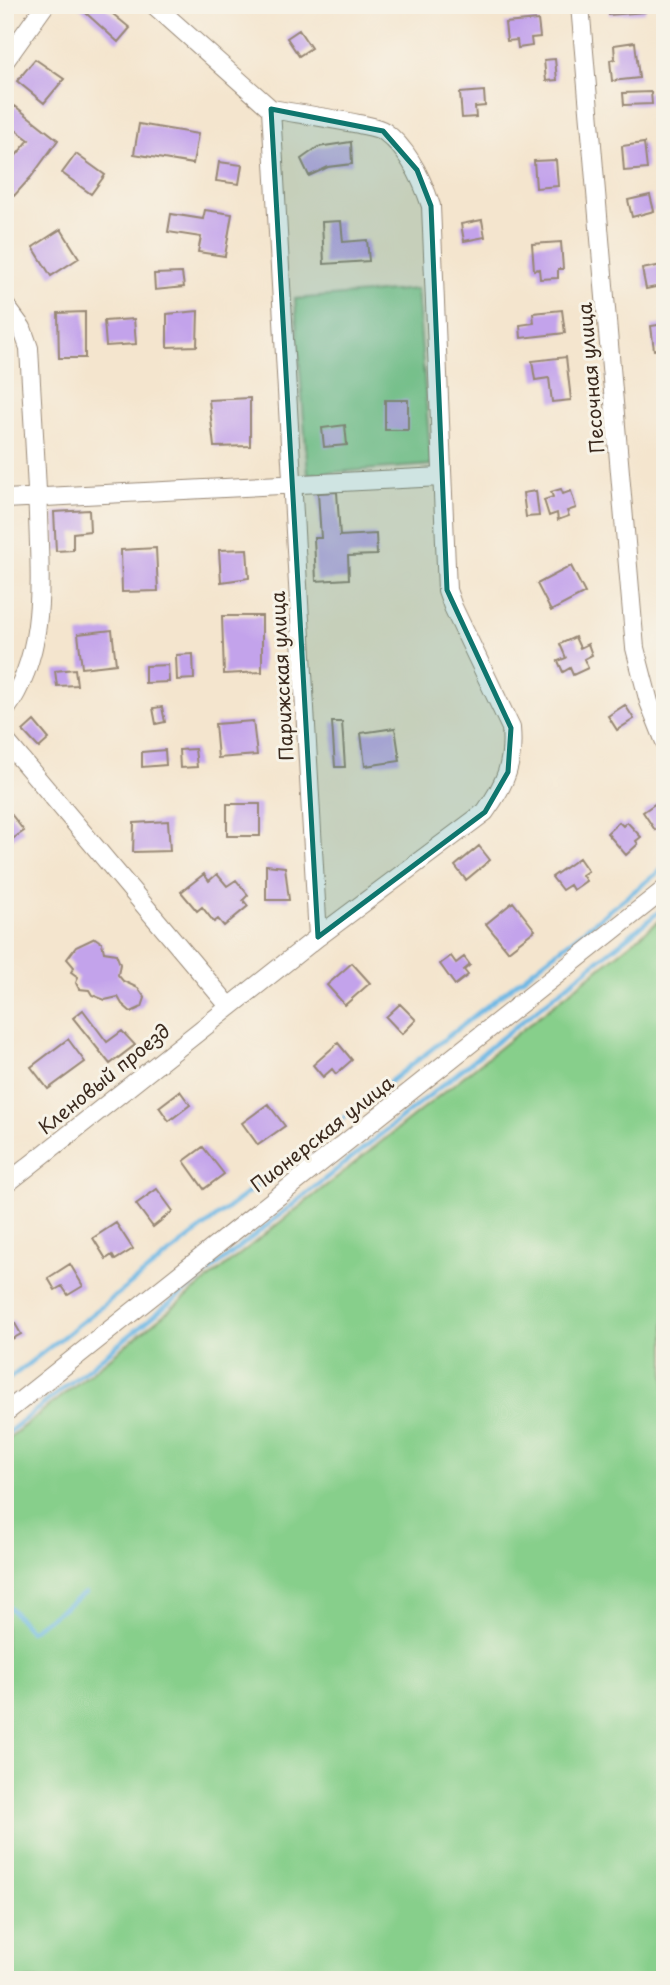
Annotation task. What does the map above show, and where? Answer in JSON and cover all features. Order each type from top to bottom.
[{"type":"street","points":[[5,61],[45,5]]},
{"type":"street","points":[[5,740],[229,1006],[485,812],[500,792],[513,749],[511,728],[447,590],[431,206],[417,170],[383,131],[330,118],[271,110],[154,5]]},
{"type":"street","name":"Песочная улица","points":[[580,5],[635,648],[649,702],[665,742]]},
{"type":"street","name":"Парижская улица","points":[[271,110],[318,937]]},
{"type":"street","points":[[5,305],[22,328],[29,348],[40,598],[38,624],[23,683],[5,711]]},
{"type":"street","points":[[5,499],[441,477]]},
{"type":"street","name":"Пионерская улица","points":[[5,1413],[665,889]]},
{"type":"street","name":"Кленовый проезд","points":[[5,1185],[229,1006]]},
{"type":"highlighted area","points":[[271,109],[383,131],[417,170],[431,206],[447,590],[511,728],[508,772],[485,812],[318,937]]},
{"type":"green space","points":[[417,289],[431,465],[308,474],[295,299]]},
{"type":"green space","points":[[665,916],[665,1980],[5,1980],[5,1441]]},
{"type":"building","points":[[77,5],[102,5],[130,28],[118,42]]},
{"type":"building","points":[[609,5],[645,5],[645,12],[609,15]]},
{"type":"building","points":[[538,20],[540,37],[531,38],[532,46],[518,48],[517,40],[507,41],[505,23]]},
{"type":"building","points":[[299,30],[311,48],[299,56],[287,38]]},
{"type":"building","points":[[635,42],[639,78],[612,81],[610,60],[615,59],[614,45]]},
{"type":"building","points":[[35,59],[64,79],[44,103],[17,81]]},
{"type":"building","points":[[555,59],[557,80],[546,81],[544,60]]},
{"type":"building","points":[[484,91],[485,106],[475,107],[476,117],[462,118],[460,93]]},
{"type":"building","points":[[651,92],[652,104],[624,105],[623,93]]},
{"type":"building","points":[[15,106],[58,140],[14,196],[5,189],[5,154],[14,158],[29,140],[5,122],[5,117]]},
{"type":"building","points":[[139,124],[198,134],[193,164],[134,154]]},
{"type":"building","points":[[351,142],[352,164],[328,167],[309,176],[301,159],[318,147]]},
{"type":"building","points":[[644,143],[647,169],[624,171],[622,146]]},
{"type":"building","points":[[76,154],[105,175],[91,194],[62,173]]},
{"type":"building","points":[[556,160],[558,186],[536,188],[534,161]]},
{"type":"building","points":[[219,162],[242,165],[239,184],[216,181]]},
{"type":"building","points":[[650,195],[654,211],[632,217],[628,200]]},
{"type":"building","points":[[205,210],[232,214],[225,256],[198,252],[201,237],[168,232],[171,214],[203,219]]},
{"type":"building","points":[[482,220],[485,237],[464,241],[461,224]]},
{"type":"building","points":[[341,221],[343,242],[367,240],[369,261],[324,264],[322,222]]},
{"type":"building","points":[[61,229],[79,258],[51,276],[33,247]]},
{"type":"building","points":[[561,242],[563,269],[558,269],[558,278],[540,279],[539,269],[534,270],[532,244]]},
{"type":"building","points":[[662,265],[665,285],[646,289],[642,269]]},
{"type":"building","points":[[182,273],[184,287],[155,290],[154,274]]},
{"type":"building","points":[[562,310],[565,333],[521,338],[520,325],[534,323],[533,313]]},
{"type":"building","points":[[198,311],[197,346],[167,347],[167,314]]},
{"type":"building","points":[[85,312],[85,358],[59,358],[58,313]]},
{"type":"building","points":[[134,319],[136,344],[106,346],[104,321]]},
{"type":"building","points":[[665,324],[665,354],[662,354],[662,349],[654,350],[651,326]]},
{"type":"building","points":[[566,357],[571,400],[552,402],[549,378],[535,380],[532,361]]},
{"type":"building","points":[[250,398],[250,446],[214,447],[209,400]]},
{"type":"building","points":[[385,400],[408,400],[408,430],[385,430]]},
{"type":"building","points":[[665,400],[665,433],[663,433],[658,401]]},
{"type":"building","points":[[345,425],[347,445],[324,447],[322,428]]},
{"type":"building","points":[[561,489],[563,494],[571,491],[576,508],[567,511],[569,516],[558,520],[557,513],[549,516],[544,500],[553,497],[551,492]]},
{"type":"building","points":[[536,491],[539,516],[526,517],[523,493]]},
{"type":"building","points":[[337,492],[340,536],[376,534],[377,555],[348,556],[349,579],[316,581],[314,538],[321,538],[318,493]]},
{"type":"building","points":[[89,510],[90,531],[73,533],[73,550],[56,551],[54,512]]},
{"type":"building","points":[[156,548],[158,591],[122,592],[121,550]]},
{"type":"building","points":[[247,549],[249,578],[221,582],[219,550]]},
{"type":"building","points":[[571,566],[585,593],[551,611],[537,584]]},
{"type":"building","points":[[222,616],[262,616],[262,672],[224,674]]},
{"type":"building","points":[[112,630],[116,664],[82,668],[78,634]]},
{"type":"building","points":[[575,637],[580,648],[588,644],[592,655],[584,659],[588,668],[573,675],[570,668],[563,672],[558,661],[566,658],[560,644]]},
{"type":"building","points":[[193,654],[194,679],[177,680],[176,655]]},
{"type":"building","points":[[168,665],[169,682],[145,683],[145,666]]},
{"type":"building","points":[[75,669],[77,685],[57,686],[55,671]]},
{"type":"building","points":[[625,705],[634,719],[617,730],[608,716]]},
{"type":"building","points":[[162,707],[165,722],[156,724],[153,708]]},
{"type":"building","points":[[34,721],[49,739],[39,748],[23,731]]},
{"type":"building","points":[[253,721],[257,755],[218,758],[215,724]]},
{"type":"building","points":[[332,722],[342,722],[345,767],[335,767]]},
{"type":"building","points":[[395,728],[400,761],[365,766],[361,733]]},
{"type":"building","points":[[195,749],[197,767],[180,768],[179,750]]},
{"type":"building","points":[[165,750],[166,765],[142,767],[142,752]]},
{"type":"building","points":[[665,797],[665,823],[655,830],[643,812]]},
{"type":"building","points":[[227,804],[260,804],[260,836],[227,836]]},
{"type":"building","points":[[5,806],[24,831],[5,844]]},
{"type":"building","points":[[168,821],[170,851],[133,852],[134,823]]},
{"type":"building","points":[[619,822],[623,826],[627,822],[641,837],[636,841],[638,844],[626,855],[607,833]]},
{"type":"building","points":[[479,846],[490,860],[466,880],[455,866]]},
{"type":"building","points":[[579,858],[588,871],[582,875],[586,881],[573,890],[570,885],[562,890],[552,877]]},
{"type":"building","points":[[266,865],[285,867],[289,900],[266,900]]},
{"type":"building","points":[[204,874],[209,881],[217,874],[227,886],[236,880],[248,895],[243,900],[248,906],[224,926],[218,919],[214,922],[202,907],[197,911],[181,892]]},
{"type":"building","points":[[513,902],[535,930],[508,951],[486,924]]},
{"type":"building","points":[[95,938],[102,943],[104,952],[116,954],[120,964],[118,975],[123,981],[138,988],[145,998],[142,1007],[131,1012],[118,997],[105,1000],[92,995],[89,990],[79,989],[76,983],[78,977],[71,972],[74,967],[67,959],[76,947]]},
{"type":"building","points":[[451,956],[456,963],[464,957],[470,965],[464,970],[468,975],[455,985],[440,964]]},
{"type":"building","points":[[352,963],[370,983],[345,1005],[327,985]]},
{"type":"building","points":[[400,1004],[416,1020],[402,1034],[386,1017]]},
{"type":"building","points":[[83,1010],[107,1042],[122,1031],[135,1045],[110,1064],[73,1018]]},
{"type":"building","points":[[68,1039],[85,1062],[48,1089],[31,1067]]},
{"type":"building","points":[[338,1043],[352,1060],[336,1074],[332,1069],[323,1077],[313,1065]]},
{"type":"building","points":[[180,1091],[190,1105],[169,1121],[159,1107]]},
{"type":"building","points":[[268,1104],[285,1126],[258,1145],[242,1123]]},
{"type":"building","points":[[203,1147],[224,1174],[204,1189],[184,1161]]},
{"type":"building","points":[[157,1189],[173,1211],[153,1227],[136,1204]]},
{"type":"building","points":[[116,1223],[133,1249],[115,1260],[112,1255],[106,1259],[93,1238]]},
{"type":"building","points":[[70,1264],[83,1286],[68,1295],[62,1286],[55,1290],[48,1278]]},
{"type":"building","points":[[13,1320],[21,1334],[12,1339],[5,1329],[5,1324]]},
{"type":"waterway","points":[[5,1382],[665,867]]},
{"type":"waterway","points":[[5,1435],[665,907]]},
{"type":"waterway","points":[[5,1602],[30,1631],[85,1593]]}]
